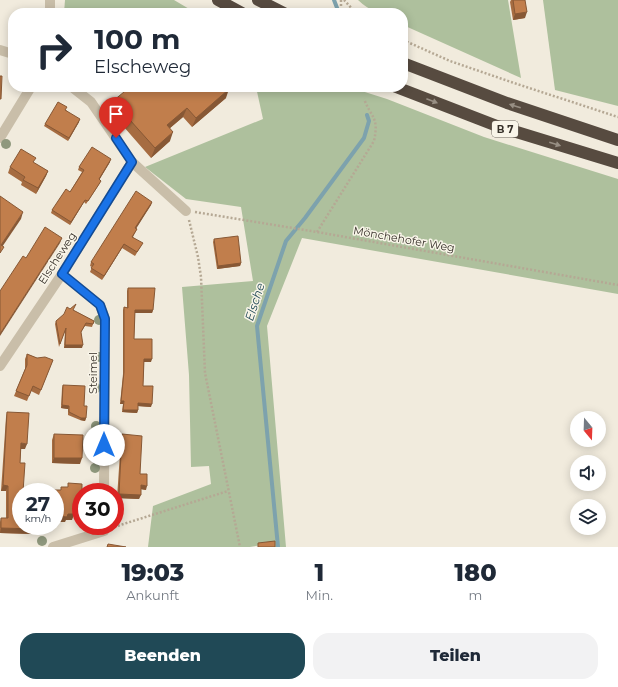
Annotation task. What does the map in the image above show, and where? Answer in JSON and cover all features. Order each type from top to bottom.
[{"type":"highway","points":[[218,0],[233,8]]},
{"type":"highway","points":[[258,0],[274,8]]},
{"type":"highway","name":"B 7","points":[[408,65],[507,103],[618,140]]},
{"type":"highway","name":"B 7","points":[[408,92],[497,126],[618,163]]},
{"type":"street","points":[[0,138],[28,92]]},
{"type":"street","points":[[78,92],[91,102],[132,162],[186,211]]},
{"type":"street","name":"Elscheweg","points":[[0,366],[62,274],[132,162]]},
{"type":"street","name":"Steimel","points":[[62,274],[100,305],[105,319],[104,483]]},
{"type":"street","points":[[57,546],[86,535]]},
{"type":"path","points":[[342,0],[351,8]]},
{"type":"path","points":[[408,42],[450,61],[514,84],[618,117]]},
{"type":"path","points":[[317,232],[374,141],[377,127],[375,118],[364,99]]},
{"type":"path","points":[[186,211],[196,246],[201,277],[205,373],[240,547]]},
{"type":"path","name":"Mönchehofer Weg","points":[[186,211],[317,232],[618,285]]},
{"type":"path","points":[[124,522],[228,491]]},
{"type":"green space","points":[[65,0],[174,0],[188,8],[64,8]]},
{"type":"green space","points":[[358,0],[508,0],[521,78],[408,27],[408,8],[369,8]]},
{"type":"green space","points":[[543,0],[618,0],[618,106],[555,90]]},
{"type":"green space","points":[[257,92],[365,92],[387,99],[484,137],[618,179],[618,294],[302,238],[267,326],[286,547],[275,547],[274,543],[250,547],[148,547],[153,506],[211,484],[209,466],[191,467],[189,375],[182,287],[253,281],[241,207],[186,199],[145,167],[263,119]]},
{"type":"building","points":[[513,0],[525,0],[527,12],[515,14]]},
{"type":"building","points":[[0,76],[2,76],[1,99],[0,99]]},
{"type":"building","points":[[124,92],[226,92],[196,118],[187,108],[167,125],[173,132],[155,148],[113,101]]},
{"type":"building","points":[[58,102],[67,107],[65,110],[80,119],[69,138],[45,124]]},
{"type":"building","points":[[92,147],[111,159],[99,179],[101,181],[88,201],[85,200],[71,222],[52,210],[66,189],[70,192],[79,178],[84,170],[79,167]]},
{"type":"building","points":[[21,149],[36,158],[33,162],[48,171],[38,188],[23,180],[25,177],[10,167]]},
{"type":"building","points":[[136,191],[152,202],[135,228],[137,229],[132,237],[143,243],[137,252],[124,244],[104,276],[91,268],[94,264],[91,262]]},
{"type":"building","points":[[0,196],[23,212],[1,245],[4,247],[0,253]]},
{"type":"building","points":[[45,227],[62,238],[0,334],[0,291],[23,256],[26,258]]},
{"type":"building","points":[[238,236],[241,263],[218,266],[214,239]]},
{"type":"building","points":[[128,288],[155,288],[153,310],[135,310],[134,339],[152,339],[152,359],[144,359],[143,386],[153,386],[152,404],[138,403],[138,410],[123,410],[124,401],[121,401],[124,372],[124,307],[128,308]]},
{"type":"building","points":[[76,304],[73,310],[94,321],[93,324],[86,323],[81,332],[83,345],[65,345],[66,328],[60,344],[56,321],[64,314],[67,307],[70,309]]},
{"type":"building","points":[[27,354],[37,358],[45,357],[53,360],[41,390],[33,386],[29,396],[16,391],[27,365]]},
{"type":"building","points":[[63,385],[85,386],[84,406],[87,406],[86,418],[81,418],[69,412],[69,406],[62,405]]},
{"type":"building","points":[[7,412],[29,413],[27,444],[21,443],[20,463],[25,463],[24,483],[12,483],[12,528],[1,528],[1,518],[8,518],[8,486],[3,485]]},
{"type":"building","points":[[54,434],[83,435],[82,458],[54,458]]},
{"type":"building","points":[[122,434],[142,436],[140,474],[147,474],[147,486],[141,485],[141,495],[124,494],[124,483],[120,483]]},
{"type":"building","points":[[68,483],[72,483],[72,514],[68,514],[67,517],[64,517],[64,487],[68,487]]},
{"type":"building","points":[[275,541],[275,547],[258,547],[258,543]]},
{"type":"building","points":[[108,544],[126,547],[107,547]]},
{"type":"waterway","name":"Elsche","points":[[334,0],[337,8]]},
{"type":"waterway","name":"Elsche","points":[[278,547],[257,326],[286,241],[305,218],[364,138],[369,121],[367,115]]},
{"type":"route","points":[[104,445],[105,319],[100,305],[62,274],[132,162],[116,138]]}]
